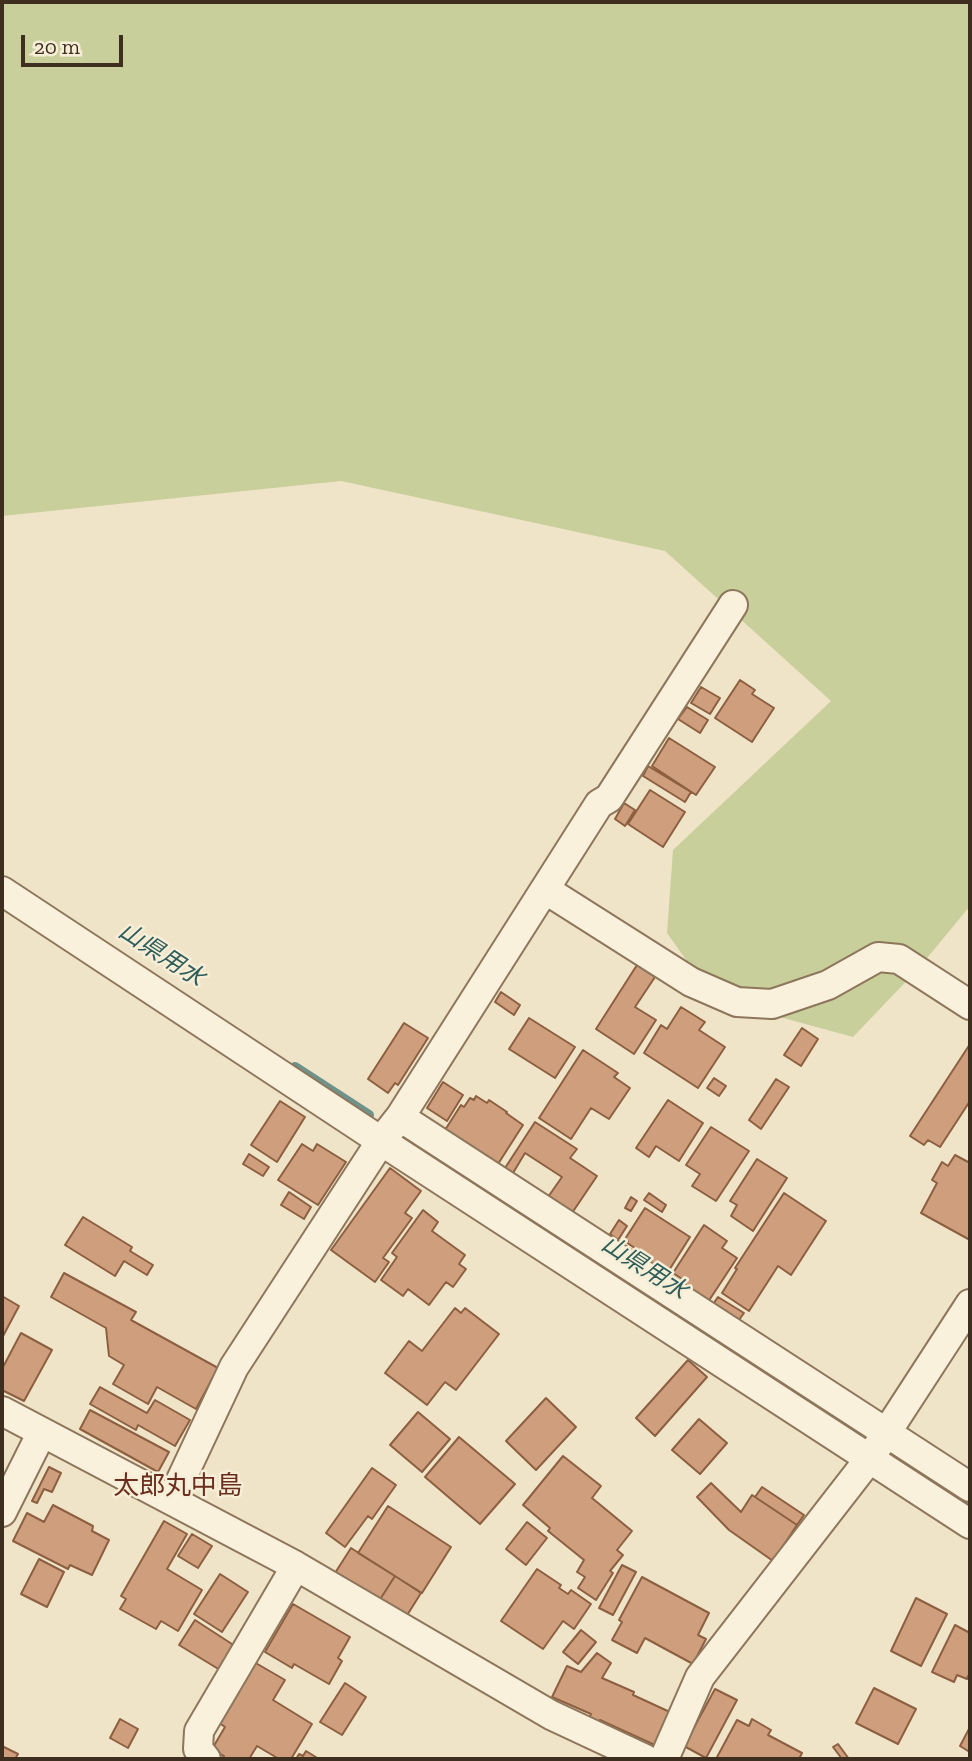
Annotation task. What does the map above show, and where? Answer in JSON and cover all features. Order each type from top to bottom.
[{"type":"street","points":[[172,1499],[234,1367],[380,1141],[400,1117],[599,804],[609,798],[733,605]]},
{"type":"street","points":[[546,890],[691,982],[737,1002],[772,1004],[828,985],[878,957],[899,958],[970,1005]]},
{"type":"street","points":[[2,891],[380,1141],[970,1524]]},
{"type":"street","points":[[400,1117],[970,1487]]},
{"type":"street","points":[[664,1759],[700,1677],[870,1458],[970,1304]]},
{"type":"street","points":[[2,1410],[296,1566],[551,1715],[645,1759]]},
{"type":"street","points":[[2,1512],[42,1432]]},
{"type":"street","points":[[206,1759],[198,1749],[199,1731],[296,1566]]},
{"type":"green space","points":[[2,2],[970,2],[970,906],[918,969],[853,1037],[714,999],[667,933],[673,850],[831,701],[665,551],[341,481],[2,516]]},
{"type":"building","points":[[740,680],[755,690],[752,694],[774,708],[752,742],[715,718]]},
{"type":"building","points":[[701,687],[720,698],[710,714],[691,703]]},
{"type":"building","points":[[687,707],[708,720],[700,733],[678,719]]},
{"type":"building","points":[[669,738],[715,767],[696,795],[652,766]]},
{"type":"building","points":[[648,766],[691,792],[685,802],[643,776]]},
{"type":"building","points":[[650,790],[685,812],[663,847],[628,824]]},
{"type":"building","points":[[624,803],[635,810],[625,826],[615,819]]},
{"type":"building","points":[[637,965],[655,977],[635,1007],[656,1020],[634,1054],[596,1029]]},
{"type":"building","points":[[501,992],[520,1005],[514,1015],[495,1002]]},
{"type":"building","points":[[681,1007],[705,1022],[699,1030],[725,1047],[698,1088],[644,1053],[661,1025],[667,1029]]},
{"type":"building","points":[[529,1018],[575,1047],[555,1078],[509,1049]]},
{"type":"building","points":[[404,1023],[428,1038],[398,1085],[395,1083],[388,1093],[368,1079]]},
{"type":"building","points":[[802,1028],[818,1039],[801,1066],[784,1055]]},
{"type":"building","points":[[970,1044],[970,1101],[940,1147],[928,1140],[924,1145],[910,1136]]},
{"type":"building","points":[[583,1050],[618,1073],[614,1077],[630,1088],[609,1119],[591,1108],[571,1139],[539,1118]]},
{"type":"building","points":[[714,1078],[726,1086],[719,1096],[707,1088]]},
{"type":"building","points":[[776,1079],[789,1087],[761,1129],[749,1120]]},
{"type":"building","points":[[443,1082],[463,1095],[447,1121],[427,1108]]},
{"type":"building","points":[[476,1096],[487,1103],[489,1100],[523,1125],[498,1164],[445,1130],[461,1105],[464,1107],[470,1098],[474,1100]]},
{"type":"building","points":[[668,1100],[703,1123],[679,1161],[656,1146],[649,1157],[636,1148]]},
{"type":"building","points":[[280,1101],[305,1117],[277,1162],[251,1145]]},
{"type":"building","points":[[535,1122],[577,1149],[570,1158],[597,1176],[572,1213],[548,1197],[562,1177],[525,1153],[513,1173],[505,1168]]},
{"type":"building","points":[[711,1127],[749,1151],[716,1201],[692,1186],[700,1174],[686,1165]]},
{"type":"building","points":[[302,1144],[313,1151],[317,1144],[346,1162],[318,1205],[278,1180]]},
{"type":"building","points":[[249,1154],[269,1167],[263,1176],[243,1164]]},
{"type":"building","points":[[955,1155],[970,1163],[970,1240],[921,1213],[937,1183],[932,1180],[942,1162],[948,1166]]},
{"type":"building","points":[[757,1159],[787,1178],[753,1231],[731,1216],[737,1205],[730,1201]]},
{"type":"building","points":[[390,1168],[421,1191],[405,1213],[412,1218],[383,1258],[389,1262],[375,1282],[331,1250]]},
{"type":"building","points":[[289,1192],[311,1207],[304,1219],[281,1205]]},
{"type":"building","points":[[649,1193],[666,1205],[662,1212],[644,1200]]},
{"type":"building","points":[[784,1193],[826,1221],[791,1275],[778,1266],[749,1311],[722,1293],[737,1269],[735,1268]]},
{"type":"building","points":[[631,1197],[637,1201],[631,1211],[625,1208]]},
{"type":"building","points":[[645,1208],[690,1237],[666,1275],[649,1264],[652,1260],[625,1239]]},
{"type":"building","points":[[423,1210],[438,1222],[432,1231],[465,1255],[459,1264],[466,1269],[453,1287],[446,1282],[429,1305],[408,1289],[403,1296],[381,1280],[397,1257],[392,1253]]},
{"type":"building","points":[[83,1217],[132,1247],[130,1251],[153,1265],[147,1275],[124,1261],[115,1276],[65,1245]]},
{"type":"building","points":[[619,1220],[627,1226],[618,1240],[610,1234]]},
{"type":"building","points":[[704,1225],[727,1241],[722,1248],[737,1258],[708,1302],[682,1285],[685,1281],[673,1273]]},
{"type":"building","points":[[64,1273],[136,1312],[131,1320],[218,1368],[196,1409],[157,1387],[148,1404],[113,1384],[124,1365],[109,1356],[106,1328],[51,1297]]},
{"type":"building","points":[[2,1296],[19,1306],[2,1338]]},
{"type":"building","points":[[718,1297],[744,1313],[736,1324],[711,1307]]},
{"type":"building","points":[[455,1308],[461,1313],[465,1308],[499,1334],[456,1390],[445,1382],[427,1405],[385,1373],[409,1341],[422,1351]]},
{"type":"building","points":[[21,1333],[52,1350],[24,1401],[2,1390],[2,1369]]},
{"type":"building","points":[[688,1360],[707,1377],[655,1436],[636,1418]]},
{"type":"building","points":[[100,1387],[147,1413],[155,1400],[190,1420],[175,1446],[138,1425],[136,1430],[90,1404]]},
{"type":"building","points":[[546,1398],[576,1427],[536,1470],[506,1441]]},
{"type":"building","points":[[90,1410],[169,1452],[158,1472],[80,1429]]},
{"type":"building","points":[[418,1412],[450,1439],[422,1472],[390,1445]]},
{"type":"building","points":[[699,1419],[727,1443],[700,1474],[672,1450]]},
{"type":"building","points":[[459,1437],[515,1484],[480,1524],[425,1477]]},
{"type":"building","points":[[563,1456],[601,1486],[592,1498],[632,1531],[617,1550],[623,1555],[610,1571],[613,1573],[596,1600],[578,1588],[585,1577],[577,1572],[584,1560],[548,1531],[550,1528],[523,1505]]},
{"type":"building","points":[[49,1467],[61,1473],[52,1492],[44,1489],[37,1503],[32,1501]]},
{"type":"building","points":[[372,1468],[396,1485],[372,1519],[368,1516],[345,1547],[326,1533]]},
{"type":"building","points":[[711,1483],[741,1512],[752,1495],[797,1525],[773,1561],[729,1530],[697,1497]]},
{"type":"building","points":[[762,1487],[804,1515],[797,1525],[755,1497]]},
{"type":"building","points":[[53,1505],[93,1526],[92,1531],[109,1540],[92,1575],[70,1565],[68,1569],[13,1541],[27,1513],[44,1522]]},
{"type":"building","points":[[388,1506],[451,1547],[422,1593],[358,1553]]},
{"type":"building","points":[[164,1521],[187,1534],[167,1569],[202,1590],[178,1631],[161,1621],[156,1629],[120,1609],[126,1599],[121,1596]]},
{"type":"building","points":[[527,1522],[547,1538],[526,1565],[506,1549]]},
{"type":"building","points":[[192,1534],[212,1546],[198,1568],[178,1556]]},
{"type":"building","points":[[351,1548],[395,1576],[379,1601],[335,1573]]},
{"type":"building","points":[[39,1559],[64,1572],[47,1607],[21,1594]]},
{"type":"building","points":[[622,1565],[636,1572],[613,1615],[599,1608]]},
{"type":"building","points":[[537,1569],[561,1585],[559,1588],[568,1594],[571,1590],[591,1604],[574,1629],[563,1621],[543,1649],[501,1621]]},
{"type":"building","points":[[220,1574],[248,1592],[222,1632],[194,1614]]},
{"type":"building","points":[[395,1576],[421,1593],[406,1617],[379,1601]]},
{"type":"building","points":[[642,1577],[709,1613],[698,1635],[706,1639],[693,1664],[645,1638],[637,1653],[612,1640],[622,1622],[619,1620]]},
{"type":"building","points":[[916,1598],[947,1614],[921,1666],[891,1651]]},
{"type":"building","points":[[293,1604],[350,1637],[338,1658],[342,1661],[329,1684],[294,1664],[292,1668],[265,1652]]},
{"type":"building","points":[[195,1620],[235,1646],[220,1670],[179,1645]]},
{"type":"building","points":[[955,1625],[970,1633],[970,1672],[967,1679],[957,1675],[954,1682],[932,1672]]},
{"type":"building","points":[[581,1630],[596,1642],[578,1664],[563,1652]]},
{"type":"building","points":[[597,1653],[611,1663],[602,1678],[672,1713],[657,1746],[600,1720],[598,1722],[589,1718],[591,1714],[552,1697],[567,1666],[581,1672]]},
{"type":"building","points":[[254,1662],[285,1680],[273,1700],[312,1724],[291,1759],[279,1759],[257,1746],[249,1759],[221,1759],[224,1756],[212,1749],[225,1727],[218,1722]]},
{"type":"building","points":[[345,1683],[366,1697],[342,1735],[320,1722]]},
{"type":"building","points":[[874,1688],[916,1709],[898,1744],[856,1723]]},
{"type":"building","points":[[715,1689],[737,1700],[706,1758],[684,1746]]},
{"type":"building","points":[[120,1719],[138,1729],[128,1748],[110,1738]]},
{"type":"building","points":[[752,1719],[771,1730],[768,1735],[802,1753],[799,1759],[716,1759],[737,1720],[749,1726]]},
{"type":"building","points":[[970,1727],[970,1748],[968,1751],[960,1746]]},
{"type":"building","points":[[838,1744],[849,1759],[842,1759],[833,1747]]},
{"type":"building","points":[[2,1746],[18,1754],[15,1759],[2,1759]]},
{"type":"building","points":[[306,1751],[319,1759],[296,1759]]},
{"type":"waterway","name":"山県用水","points":[[295,1067],[369,1115]]},
{"type":"waterway","name":"山県用水","points":[[426,1151],[858,1433]]},
{"type":"waterway","name":"山県用水","points":[[953,1492],[970,1504]]},
{"type":"district","name":"太郎丸中島","points":[[178,1487]]}]
